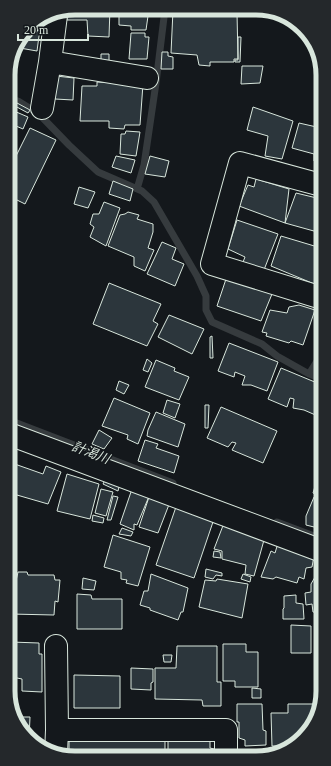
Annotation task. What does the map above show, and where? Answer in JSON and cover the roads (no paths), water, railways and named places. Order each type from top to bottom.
[{"type":"street","points":[[42,108],[56,19]]},
{"type":"street","points":[[50,62],[147,78]]},
{"type":"street","points":[[316,184],[240,163],[212,264],[316,296]]},
{"type":"street","points":[[15,436],[316,549]]},
{"type":"street","points":[[56,646],[56,748]]},
{"type":"street","points":[[57,730],[226,730],[226,751]]},
{"type":"waterway","points":[[137,189],[144,165],[164,15]]},
{"type":"waterway","points":[[15,100],[39,114],[98,172],[142,191],[154,202],[197,276],[206,296],[206,310],[212,322],[262,344],[277,356],[309,374],[316,363]]},
{"type":"waterway","points":[[309,374],[316,377]]},
{"type":"waterway","name":"計渇川","points":[[15,422],[173,483]]},
{"type":"waterway","name":"計渇川","points":[[277,522],[316,537]]}]
